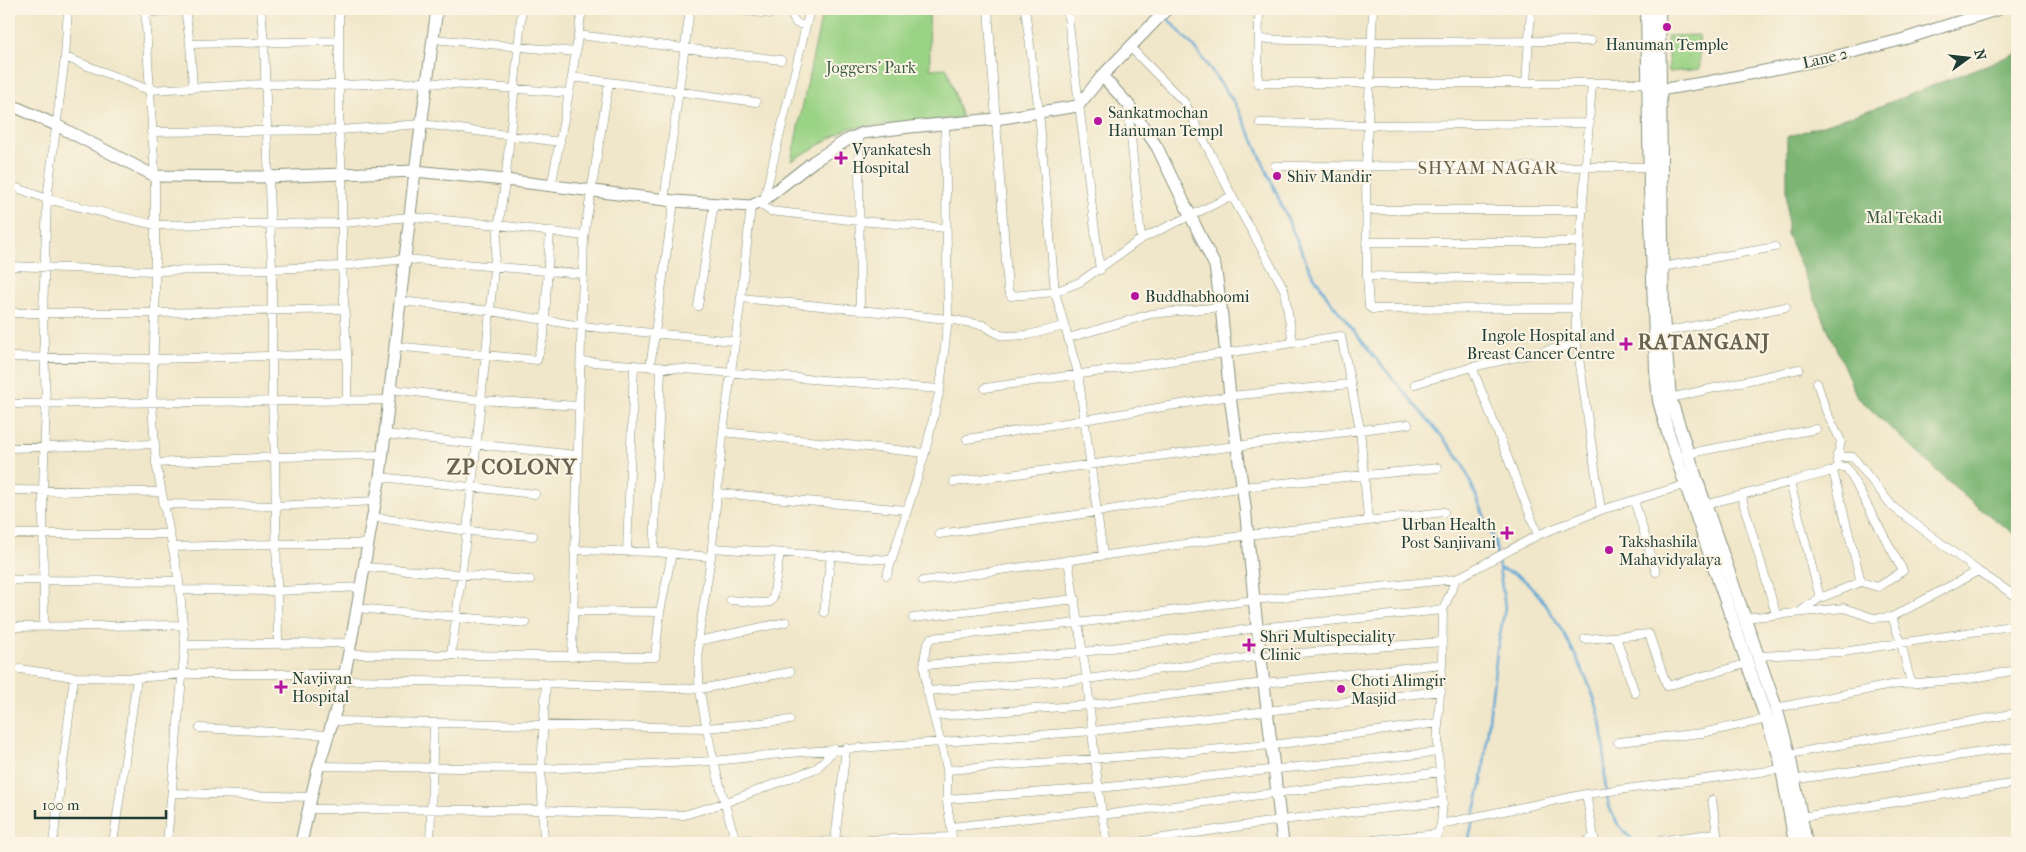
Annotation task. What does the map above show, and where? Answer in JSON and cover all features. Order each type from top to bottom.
[{"type":"main road","points":[[1647,9],[1664,332],[1670,398],[1682,455],[1753,660],[1776,708],[1789,754],[1788,774],[1795,843]]},
{"type":"main road","points":[[1659,9],[1651,88],[1650,166],[1656,370],[1659,401],[1668,432],[1682,455]]},
{"type":"main road","points":[[1700,507],[1744,618],[1767,718],[1788,774],[1801,817],[1806,843]]},
{"type":"street","points":[[44,627],[42,490],[45,449],[46,358],[43,313],[47,199],[65,56],[68,9]]},
{"type":"street","points":[[167,843],[185,645],[179,581],[156,463],[152,403],[155,225],[145,11],[184,9],[190,44],[193,88]]},
{"type":"street","points":[[261,9],[264,43],[272,269],[272,402],[275,457],[274,506],[278,591],[278,644]]},
{"type":"street","points":[[339,9],[339,130],[344,223],[342,266],[346,309],[347,401]]},
{"type":"street","points":[[301,843],[319,766],[334,721],[366,567],[372,517],[383,455],[415,171],[437,9]]},
{"type":"street","points":[[451,655],[468,531],[475,444],[522,9]]},
{"type":"street","points":[[551,187],[572,77],[582,9],[571,9]]},
{"type":"street","points":[[650,367],[679,92],[690,9]]},
{"type":"street","points":[[731,9],[771,14]]},
{"type":"street","points":[[788,9],[796,23],[806,26]]},
{"type":"street","points":[[735,838],[724,803],[707,728],[700,689],[698,641],[711,557],[723,432],[741,298],[758,203],[810,9]]},
{"type":"street","points":[[988,9],[1008,293],[1016,297],[1055,292],[1080,282],[1100,270],[1141,239],[1232,196]]},
{"type":"street","points":[[1024,9],[1039,112],[1055,292],[1078,373],[1103,555]]},
{"type":"street","points":[[1067,9],[1100,270]]},
{"type":"street","points":[[1259,9],[1258,83],[1592,83],[1651,88]]},
{"type":"street","points":[[1373,9],[1368,84],[1366,166],[1368,303],[1372,309],[1575,308]]},
{"type":"street","points":[[1526,83],[1530,9]]},
{"type":"street","name":"Lane 2","points":[[1651,88],[1764,72],[1829,58],[1904,38],[1999,9]]},
{"type":"street","points":[[758,203],[814,160],[859,135],[910,127],[996,120],[1078,106],[1102,76],[1167,10]]},
{"type":"street","points":[[578,35],[781,60]]},
{"type":"street","points":[[433,39],[576,52]]},
{"type":"street","points":[[1259,39],[1371,42],[1591,41]]},
{"type":"street","points":[[190,44],[340,41]]},
{"type":"street","points":[[1130,47],[1185,103],[1232,196],[1284,289],[1293,343]]},
{"type":"street","points":[[65,56],[149,90],[264,84],[340,85],[427,82],[569,93]]},
{"type":"street","points":[[1102,76],[1128,104],[1157,147],[1215,266],[1283,843]]},
{"type":"street","points":[[572,77],[756,102]]},
{"type":"street","points":[[572,656],[576,455],[581,361],[584,236],[609,82]]},
{"type":"street","points":[[1592,83],[1575,308],[1577,344],[1602,510]]},
{"type":"street","points":[[9,104],[56,125],[154,176],[268,177],[415,171],[505,180],[669,201],[714,204],[758,203],[770,211],[946,228]]},
{"type":"street","points":[[1128,104],[1141,239]]},
{"type":"street","points":[[1260,123],[1367,125],[1590,123]]},
{"type":"street","points":[[152,132],[267,129],[339,130],[422,124],[560,142]]},
{"type":"street","points":[[887,575],[925,453],[940,389],[948,318],[945,124]]},
{"type":"street","points":[[859,135],[860,311]]},
{"type":"street","points":[[1275,166],[1650,166]]},
{"type":"street","points":[[9,184],[47,199],[155,225],[344,223],[410,217],[499,225],[584,236]]},
{"type":"street","points":[[698,306],[714,204]]},
{"type":"street","points":[[1366,210],[1583,210]]},
{"type":"street","points":[[395,346],[537,360],[544,334],[550,231]]},
{"type":"street","points":[[1366,242],[1580,242]]},
{"type":"street","points":[[1662,267],[1775,247]]},
{"type":"street","points":[[9,266],[154,271],[272,269],[342,266],[405,259],[582,274]]},
{"type":"street","points":[[1367,276],[1578,280]]},
{"type":"street","points":[[741,298],[948,318],[984,325],[995,332],[1007,336],[1028,334],[1064,326]]},
{"type":"street","points":[[400,301],[490,311],[581,326],[734,341]]},
{"type":"street","points":[[1068,338],[1151,314],[1221,307]]},
{"type":"street","points":[[1664,332],[1786,307]]},
{"type":"street","points":[[9,313],[155,313],[346,309]]},
{"type":"street","points":[[985,388],[1341,336],[1360,429],[1368,519]]},
{"type":"street","points":[[1415,384],[1472,366],[1577,344]]},
{"type":"street","points":[[9,357],[153,359],[347,354]]},
{"type":"street","points":[[581,361],[940,389]]},
{"type":"street","points":[[627,552],[634,365]]},
{"type":"street","points":[[1472,366],[1538,535]]},
{"type":"street","points":[[654,552],[661,367]]},
{"type":"street","points":[[1670,398],[1799,369]]},
{"type":"street","points":[[1817,383],[1826,410],[1840,437],[1841,444],[1835,469],[1861,582]]},
{"type":"street","points":[[967,439],[1230,396],[1350,384]]},
{"type":"street","points":[[9,404],[347,401],[390,394],[579,406]]},
{"type":"street","points":[[954,482],[1408,424]]},
{"type":"street","points":[[1682,455],[1816,429]]},
{"type":"street","points":[[723,432],[925,453]]},
{"type":"street","points":[[385,434],[576,455]]},
{"type":"street","points":[[9,448],[45,449],[155,444]]},
{"type":"street","points":[[156,463],[275,457],[383,455]]},
{"type":"street","points":[[1837,455],[1854,458],[1893,506],[1978,572],[2017,597]]},
{"type":"street","points":[[1700,507],[1846,467],[1903,572],[1878,587],[1861,582],[1820,598],[1801,612]]},
{"type":"street","points":[[938,534],[1097,512],[1242,487],[1438,468]]},
{"type":"street","points":[[380,477],[535,494]]},
{"type":"street","points":[[1790,482],[1820,598]]},
{"type":"street","points":[[780,843],[952,840],[947,799],[947,770],[935,716],[927,691],[924,665],[927,643],[931,638],[1254,600],[1456,579],[1488,560],[1538,535],[1602,510],[1692,483]]},
{"type":"street","points":[[9,490],[161,492]]},
{"type":"street","points":[[718,493],[907,510]]},
{"type":"street","points":[[1741,495],[1776,614]]},
{"type":"street","points":[[1634,500],[1656,572]]},
{"type":"street","points":[[163,504],[274,506],[376,501]]},
{"type":"street","points":[[923,581],[1368,519],[1444,512]]},
{"type":"street","points":[[372,517],[468,531],[533,536]]},
{"type":"street","points":[[9,534],[169,534]]},
{"type":"street","points":[[172,547],[369,544]]},
{"type":"street","points":[[712,548],[892,560]]},
{"type":"street","points":[[574,550],[672,552],[711,557]]},
{"type":"street","points":[[185,645],[278,644],[451,655],[655,657],[660,612],[672,552]]},
{"type":"street","points":[[730,600],[770,602],[773,598],[780,553]]},
{"type":"street","points":[[824,612],[830,556]]},
{"type":"street","points":[[1068,560],[1087,679],[1095,760],[1108,843]]},
{"type":"street","points":[[366,567],[530,580]]},
{"type":"street","points":[[1744,618],[1844,608],[1873,618],[1892,617],[1978,572]]},
{"type":"street","points":[[1435,843],[1441,824],[1443,802],[1438,752],[1438,723],[1441,691],[1443,610],[1456,579]]},
{"type":"street","points":[[9,580],[179,581]]},
{"type":"street","points":[[180,590],[278,591],[361,587]]},
{"type":"street","points":[[913,618],[1074,599]]},
{"type":"street","points":[[356,608],[526,623]]},
{"type":"street","points":[[924,665],[1083,652],[1257,628],[1443,610]]},
{"type":"street","points":[[574,611],[660,612]]},
{"type":"street","points":[[1892,617],[1911,683]]},
{"type":"street","points":[[698,641],[786,622]]},
{"type":"street","points":[[1585,639],[1650,634],[1667,686],[1753,660],[1842,652],[2017,625]]},
{"type":"street","points":[[9,627],[183,626]]},
{"type":"street","points":[[1616,637],[1635,693]]},
{"type":"street","points":[[927,691],[1087,679],[1261,656],[1442,642]]},
{"type":"street","points":[[935,716],[1090,705],[1264,683],[1442,664]]},
{"type":"street","points":[[20,669],[74,677],[137,678],[182,674],[344,677],[700,689],[790,672]]},
{"type":"street","points":[[1776,708],[1891,684],[1968,680],[2017,670]]},
{"type":"street","points":[[53,843],[74,677]]},
{"type":"street","points":[[113,843],[137,678]]},
{"type":"street","points":[[544,843],[541,770],[546,683]]},
{"type":"street","points":[[319,766],[541,770],[714,761],[846,748],[1093,732],[1441,691]]},
{"type":"street","points":[[1789,754],[2017,713]]},
{"type":"street","points":[[1618,742],[1702,733],[1767,718]]},
{"type":"street","points":[[334,721],[707,728],[790,720]]},
{"type":"street","points":[[947,770],[1272,745],[1438,723]]},
{"type":"street","points":[[430,843],[434,724]]},
{"type":"street","points":[[200,728],[329,735]]},
{"type":"street","points":[[1441,824],[1586,794],[1788,774],[2017,747]]},
{"type":"street","points":[[835,841],[846,748]]},
{"type":"street","points":[[309,809],[543,810],[684,815],[724,803],[817,768],[835,749]]},
{"type":"street","points":[[947,799],[1099,788],[1438,752]]},
{"type":"street","points":[[951,828],[1440,772]]},
{"type":"street","points":[[1801,817],[2017,784]]},
{"type":"street","points":[[172,793],[312,797]]},
{"type":"street","points":[[1584,843],[1595,840],[1586,794]]},
{"type":"street","points":[[1712,800],[1719,843]]},
{"type":"street","points":[[1130,843],[1280,820],[1443,802]]},
{"type":"street","points":[[1658,841],[1717,833]]},
{"type":"street","points":[[1340,843],[1437,834]]},
{"type":"street","points":[[705,843],[735,838],[772,843]]},
{"type":"green space","name":"Joggers' Park","points":[[823,9],[929,9],[930,69],[947,68],[962,118],[849,128],[791,161]]},
{"type":"green space","points":[[1699,35],[1700,69],[1669,72],[1667,36]]},
{"type":"green space","name":"Mal Tekadi","points":[[2017,53],[2017,536],[1970,501],[1857,397],[1787,234],[1787,137],[1875,108]]},
{"type":"waterway","points":[[1166,17],[1195,48],[1234,102],[1251,135],[1309,268],[1328,298],[1463,464],[1495,542],[1505,607],[1497,651],[1482,781],[1474,815]]},
{"type":"waterway","points":[[1499,568],[1521,577],[1535,591],[1559,625],[1581,667],[1597,706],[1601,722],[1604,739],[1605,787],[1608,802],[1613,816],[1623,830],[1637,843]]},
{"type":"waterway","points":[[1468,843],[1473,820]]},
{"type":"place","name":"Hanuman Temple","points":[[1667,27]]},
{"type":"place","name":"Sankatmochan Hanuman Templ","points":[[1098,121]]},
{"type":"place","name":"Vyankatesh Hospital","points":[[841,158]]},
{"type":"place","name":"Shiv Mandir","points":[[1277,176]]},
{"type":"place","name":"Buddhabhoomi","points":[[1135,296]]},
{"type":"place","name":"Ingole Hospital and Breast Cancer Centre","points":[[1626,344]]},
{"type":"place","name":"Urban Health Post Sanjivani","points":[[1507,533]]},
{"type":"place","name":"Takshashila Mahavidyalaya","points":[[1609,550]]},
{"type":"place","name":"Shri Multispeciality Clinic","points":[[1249,645]]},
{"type":"place","name":"Navjivan Hospital","points":[[281,687]]},
{"type":"place","name":"Choti Alimgir Masjid","points":[[1341,689]]},
{"type":"district","name":"SHYAM NAGAR","points":[[1488,168]]},
{"type":"district","name":"RATANGANJ","points":[[1704,342]]},
{"type":"district","name":"ZP COLONY","points":[[512,467]]}]
